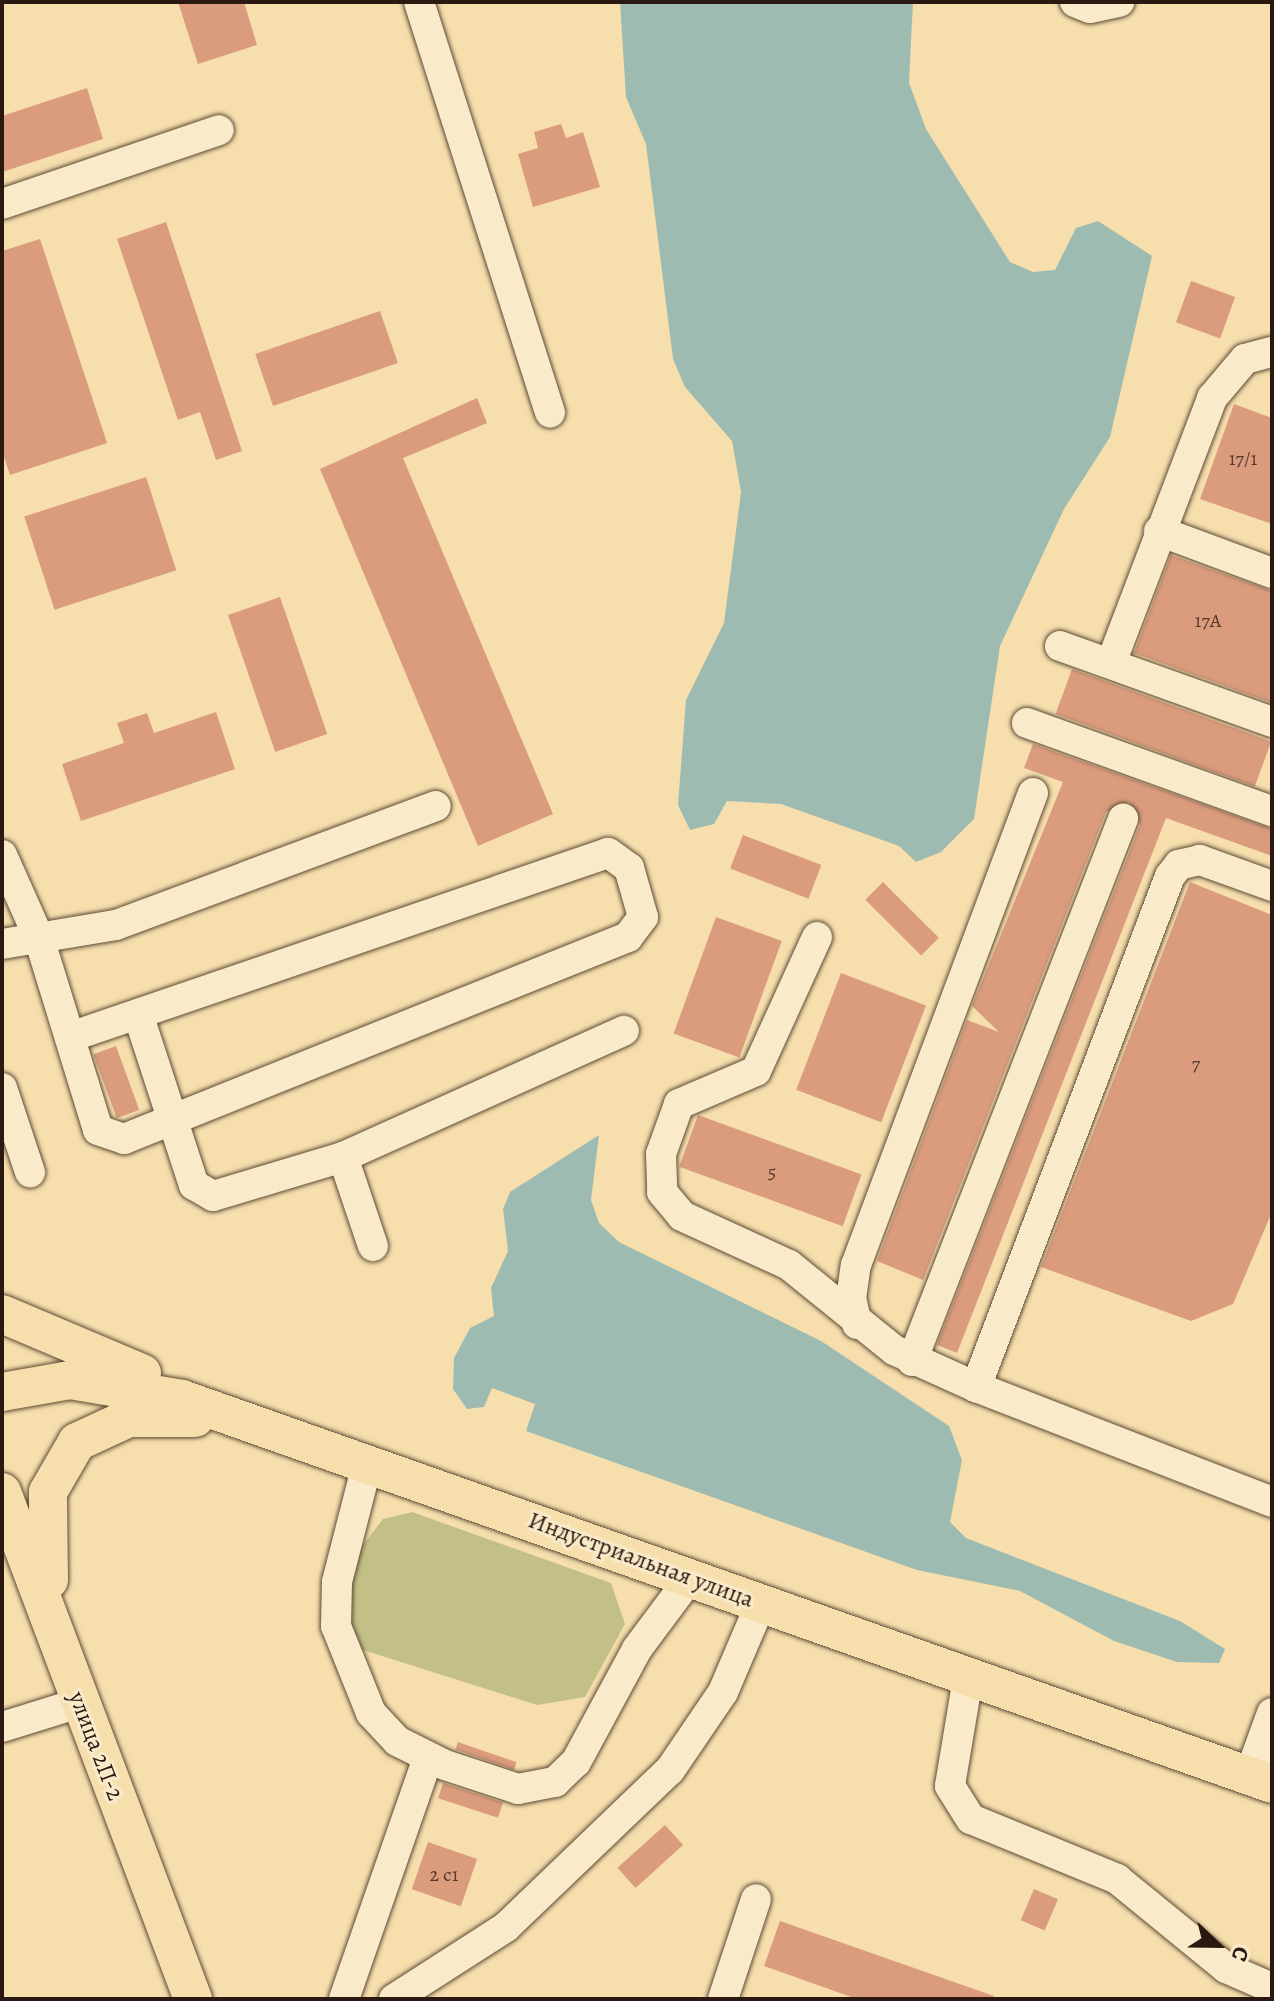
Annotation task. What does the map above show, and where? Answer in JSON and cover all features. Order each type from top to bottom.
[{"type":"main road","points":[[2,1314],[319,1443]]},
{"type":"main road","name":"Индустриальная улица","points":[[2,1392],[101,1381],[319,1443],[968,1678],[1261,1780]]},
{"type":"main road","points":[[54,1632],[44,1530],[48,1492],[77,1442],[102,1425],[163,1415],[319,1443]]},
{"type":"main road","name":"улица 2П-2","points":[[2,1492],[193,1999]]},
{"type":"street","points":[[419,2],[550,413]]},
{"type":"street","points":[[1075,2],[1090,8],[1119,2]]},
{"type":"street","points":[[2,204],[219,130]]},
{"type":"street","points":[[1111,663],[1159,531],[1226,376],[1245,359],[1272,352]]},
{"type":"street","points":[[1159,531],[1272,573]]},
{"type":"street","points":[[1060,646],[1272,722]]},
{"type":"street","points":[[1027,723],[1272,811]]},
{"type":"street","points":[[857,1324],[851,1299],[856,1265],[1033,793]]},
{"type":"street","points":[[2,944],[116,925],[436,806]]},
{"type":"street","points":[[912,1361],[1123,819]]},
{"type":"street","points":[[2,855],[39,938],[98,1130],[124,1139],[628,937],[643,917],[629,868],[608,853],[70,1037]]},
{"type":"street","points":[[976,1387],[1170,876],[1179,865],[1200,860],[1272,886]]},
{"type":"street","points":[[817,937],[768,1055],[756,1071],[679,1104],[658,1175],[682,1216],[789,1265],[857,1324],[912,1361],[1272,1502]]},
{"type":"street","points":[[138,1014],[169,1121],[194,1185],[213,1196],[343,1157],[624,1031]]},
{"type":"street","points":[[2,1088],[30,1172]]},
{"type":"street","points":[[343,1157],[373,1246]]},
{"type":"street","points":[[368,1461],[337,1582],[336,1626],[371,1713],[428,1758],[518,1789],[555,1782],[576,1762],[637,1649],[690,1578]]},
{"type":"street","points":[[394,1999],[506,1927],[670,1770],[723,1692],[761,1603]]},
{"type":"street","points":[[968,1678],[950,1786],[971,1819],[1117,1879],[1226,1968],[1272,1988]]},
{"type":"street","points":[[2,1727],[79,1703]]},
{"type":"street","points":[[1261,1780],[1272,1713]]},
{"type":"street","points":[[344,1999],[428,1758]]},
{"type":"street","points":[[726,1998],[756,1899]]},
{"type":"shaded area","points":[[412,1512],[611,1583],[625,1624],[585,1697],[537,1705],[363,1650],[350,1625],[348,1588],[360,1549],[383,1519]]},
{"type":"water","points":[[620,2],[913,2],[909,83],[926,129],[1010,262],[1033,272],[1055,270],[1076,228],[1098,221],[1152,256],[1110,437],[1064,509],[1000,646],[974,819],[941,852],[916,862],[899,846],[781,804],[727,801],[714,824],[690,830],[678,805],[686,700],[724,623],[741,492],[732,441],[685,387],[673,359],[646,144],[626,97]]},
{"type":"water","points":[[599,1135],[591,1200],[599,1223],[619,1242],[821,1341],[949,1426],[962,1460],[950,1522],[966,1538],[1180,1621],[1225,1649],[1219,1663],[1177,1662],[1114,1641],[1020,1591],[917,1570],[526,1431],[535,1404],[492,1388],[484,1407],[467,1409],[453,1389],[454,1358],[470,1328],[494,1316],[491,1288],[508,1251],[503,1209],[510,1192]]},
{"type":"building","points":[[178,2],[244,2],[257,45],[198,64]]},
{"type":"building","points":[[87,88],[103,139],[2,172],[2,116]]},
{"type":"building","points":[[561,124],[566,138],[583,132],[600,187],[533,207],[518,154],[538,148],[534,132]]},
{"type":"building","points":[[166,222],[242,451],[216,460],[200,412],[178,420],[117,239]]},
{"type":"building","points":[[40,239],[107,443],[10,475],[2,451],[2,251]]},
{"type":"building","points":[[1191,281],[1235,297],[1220,338],[1176,322]]},
{"type":"building","points":[[380,311],[398,363],[273,406],[255,354]]},
{"type":"building","points":[[477,398],[487,423],[403,458],[553,814],[478,846],[320,469]]},
{"type":"building","points":[[1234,404],[1272,418],[1272,524],[1200,499]]},
{"type":"building","points":[[146,477],[176,570],[55,610],[24,517]]},
{"type":"building","points":[[1171,555],[1272,591],[1272,703],[1134,653]]},
{"type":"building","points":[[280,597],[327,734],[275,752],[228,615]]},
{"type":"building","points":[[1072,669],[1271,742],[1255,787],[1056,714]]},
{"type":"building","points":[[216,712],[235,769],[81,821],[62,764],[124,743],[117,723],[147,713],[154,733]]},
{"type":"building","points":[[1033,744],[1272,829],[1272,856],[1166,818],[957,1353],[937,1345],[1140,825],[1129,802],[1106,812],[915,1301],[923,1280],[877,1261],[967,1020],[999,1032],[972,1006],[1063,782],[1024,768]]},
{"type":"building","points":[[743,835],[821,865],[809,899],[730,869]]},
{"type":"building","points":[[883,882],[939,938],[921,956],[865,900]]},
{"type":"building","points":[[1190,882],[1272,915],[1272,1212],[1233,1304],[1191,1321],[1041,1267]]},
{"type":"building","points":[[716,917],[782,941],[739,1057],[674,1034]]},
{"type":"building","points":[[841,973],[926,1006],[881,1122],[796,1090]]},
{"type":"building","points":[[116,1046],[139,1110],[117,1118],[93,1054]]},
{"type":"building","points":[[698,1115],[862,1175],[843,1226],[679,1167]]},
{"type":"building","points":[[458,1742],[517,1762],[514,1770],[455,1750]]},
{"type":"building","points":[[443,1783],[503,1802],[498,1818],[438,1798]]},
{"type":"building","points":[[665,1825],[683,1845],[636,1888],[617,1868]]},
{"type":"building","points":[[428,1842],[477,1859],[461,1906],[412,1889]]},
{"type":"building","points":[[1034,1889],[1058,1899],[1045,1930],[1021,1920]]},
{"type":"building","points":[[780,1921],[994,1996],[993,1999],[857,1999],[764,1966]]}]
